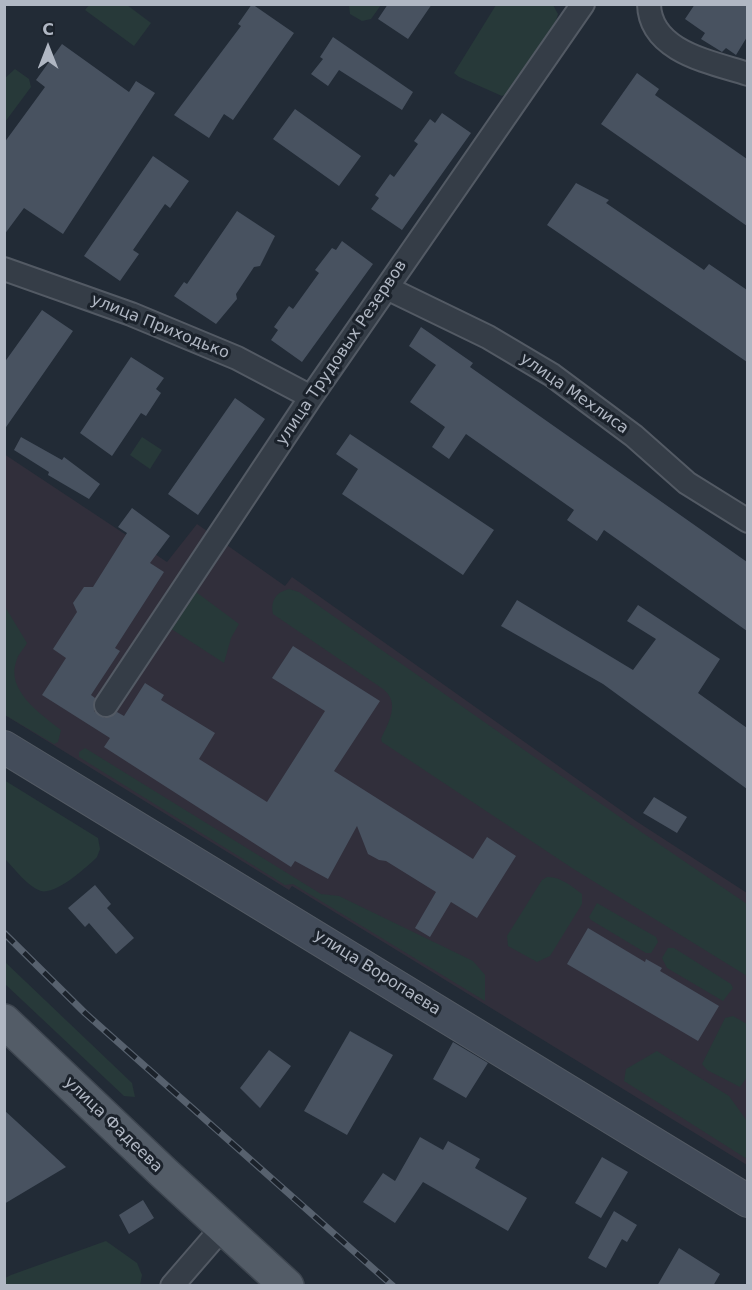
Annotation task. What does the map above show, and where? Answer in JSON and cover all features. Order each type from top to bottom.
[{"type":"main road","name":"улица Воропаева","points":[[4,747],[747,1202]]},
{"type":"main road","name":"улица Фадеева","points":[[4,1021],[287,1286]]},
{"type":"street","name":"улица Трудовых Резервов","points":[[106,705],[311,397],[583,4]]},
{"type":"street","points":[[649,4],[653,27],[659,35],[698,59],[747,74]]},
{"type":"street","name":"улица Приходько","points":[[4,269],[131,314],[226,354],[311,397]]},
{"type":"street","name":"улица Мехлиса","points":[[387,288],[488,337],[552,375],[634,436],[687,483],[747,521]]},
{"type":"street","points":[[172,1286],[223,1227]]},
{"type":"shaded area","points":[[90,4],[127,5],[151,23],[134,46],[85,10]]},
{"type":"shaded area","points":[[349,4],[381,5],[371,19],[362,21],[350,14]]},
{"type":"shaded area","points":[[496,5],[553,5],[558,14],[555,24],[507,94],[502,96],[454,73]]},
{"type":"shaded area","points":[[15,69],[29,79],[31,87],[5,122],[5,78]]},
{"type":"shaded area","points":[[142,437],[162,450],[150,469],[130,455]]},
{"type":"shaded area","points":[[4,454],[167,562],[197,524],[285,586],[292,577],[636,821],[747,893],[747,1165],[292,886],[289,890],[5,715]]},
{"type":"shaded area","points":[[184,583],[239,624],[231,638],[224,663],[159,621]]},
{"type":"shaded area","points":[[289,589],[299,592],[747,904],[747,976],[572,868],[382,742],[392,707],[388,695],[383,689],[273,614],[272,605],[275,598],[281,592]]},
{"type":"shaded area","points":[[4,605],[27,643],[17,659],[14,670],[16,681],[20,691],[35,709],[61,730],[58,742],[54,744],[5,715]]},
{"type":"shaded area","points":[[85,748],[321,894],[339,896],[473,961],[485,975],[485,1001],[293,884],[285,885],[79,757],[79,752]]},
{"type":"shaded area","points":[[4,780],[98,838],[100,849],[97,857],[55,889],[41,891],[31,886],[5,859]]},
{"type":"shaded area","points":[[547,877],[561,880],[582,894],[582,904],[550,956],[537,962],[508,946],[507,936],[542,880]]},
{"type":"shaded area","points":[[597,903],[656,937],[658,942],[651,953],[646,953],[591,920],[589,917]]},
{"type":"shaded area","points":[[668,948],[674,948],[731,984],[733,988],[723,1001],[667,968],[662,958]]},
{"type":"shaded area","points":[[4,961],[132,1083],[135,1097],[124,1096],[5,984]]},
{"type":"shaded area","points":[[733,1016],[747,1024],[747,1077],[740,1087],[707,1070],[702,1064],[725,1018]]},
{"type":"shaded area","points":[[657,1051],[729,1096],[747,1121],[747,1159],[624,1081],[626,1069]]},
{"type":"shaded area","points":[[106,1241],[137,1263],[142,1275],[140,1285],[5,1285],[5,1278],[11,1275]]},
{"type":"building","points":[[252,4],[294,33],[233,120],[224,114],[209,138],[174,115],[241,26],[238,24]]},
{"type":"building","points":[[388,4],[432,4],[408,39],[378,19]]},
{"type":"building","points":[[695,4],[747,4],[747,37],[736,55],[726,48],[722,52],[701,39],[705,33],[685,19]]},
{"type":"building","points":[[333,37],[413,92],[402,110],[339,70],[328,86],[311,74],[323,59],[320,57]]},
{"type":"building","points":[[62,44],[129,92],[136,81],[155,93],[63,234],[24,208],[4,235],[4,143],[45,87],[36,80]]},
{"type":"building","points":[[637,73],[659,89],[655,95],[747,159],[747,226],[601,124]]},
{"type":"building","points":[[295,109],[361,156],[339,186],[273,139]]},
{"type":"building","points":[[442,113],[471,133],[402,230],[371,209],[379,198],[375,195],[390,174],[394,177],[418,144],[414,141],[430,119],[435,123]]},
{"type":"building","points":[[153,156],[189,181],[170,208],[165,204],[133,250],[139,254],[120,281],[84,256]]},
{"type":"building","points":[[576,183],[609,200],[606,203],[704,270],[709,264],[747,290],[747,362],[547,225]]},
{"type":"building","points":[[237,211],[275,236],[260,266],[254,267],[236,294],[237,299],[216,324],[174,296],[184,282],[187,284]]},
{"type":"building","points":[[342,241],[373,264],[302,362],[271,340],[278,330],[274,327],[289,306],[293,309],[319,273],[315,270],[332,248],[336,250]]},
{"type":"building","points":[[42,310],[73,331],[4,430],[4,363]]},
{"type":"building","points":[[421,327],[473,363],[470,367],[747,562],[747,631],[604,530],[597,541],[567,520],[574,510],[466,434],[449,459],[432,447],[445,427],[410,402],[436,365],[409,346]]},
{"type":"building","points":[[131,357],[164,378],[156,389],[161,393],[146,416],[141,413],[112,456],[80,433]]},
{"type":"building","points":[[235,398],[265,419],[198,515],[168,494]]},
{"type":"building","points":[[350,434],[494,530],[463,575],[342,494],[358,469],[336,454]]},
{"type":"building","points":[[21,437],[62,460],[64,457],[100,484],[89,499],[48,475],[49,472],[14,450]]},
{"type":"building","points":[[132,508],[170,536],[150,563],[164,572],[115,648],[120,651],[91,695],[95,698],[94,711],[105,718],[117,712],[124,716],[145,683],[164,695],[161,700],[215,733],[199,759],[267,802],[325,711],[272,678],[293,646],[380,701],[334,771],[473,859],[487,837],[516,856],[477,918],[451,902],[430,937],[415,928],[436,892],[386,861],[368,854],[357,826],[328,879],[295,861],[291,867],[104,747],[110,738],[42,695],[66,658],[53,649],[77,612],[73,603],[84,587],[93,587],[127,533],[118,527]]},
{"type":"building","points":[[517,600],[633,670],[656,639],[627,621],[638,605],[720,659],[698,693],[747,728],[747,789],[603,684],[501,626]]},
{"type":"building","points":[[654,797],[687,817],[677,833],[643,813]]},
{"type":"building","points":[[95,885],[111,904],[107,908],[134,938],[116,954],[89,923],[85,927],[68,908]]},
{"type":"building","points":[[588,928],[645,962],[646,959],[662,968],[660,971],[719,1006],[698,1041],[567,964]]},
{"type":"building","points":[[350,1031],[393,1055],[347,1135],[304,1111]]},
{"type":"building","points":[[453,1042],[488,1063],[466,1098],[433,1079]]},
{"type":"building","points":[[269,1050],[291,1066],[260,1108],[240,1088]]},
{"type":"building","points":[[4,1110],[66,1167],[4,1204]]},
{"type":"building","points":[[420,1137],[443,1150],[448,1141],[480,1159],[475,1168],[527,1198],[508,1231],[423,1182],[395,1223],[363,1202],[383,1173],[395,1181]]},
{"type":"building","points":[[602,1157],[628,1172],[601,1218],[575,1203]]},
{"type":"building","points":[[143,1200],[154,1218],[129,1234],[119,1215]]},
{"type":"building","points":[[614,1211],[637,1225],[627,1242],[622,1239],[606,1268],[588,1258]]},
{"type":"building","points":[[679,1248],[720,1274],[713,1286],[657,1286]]},
{"type":"railway","points":[[4,933],[85,1013],[393,1286]]}]
